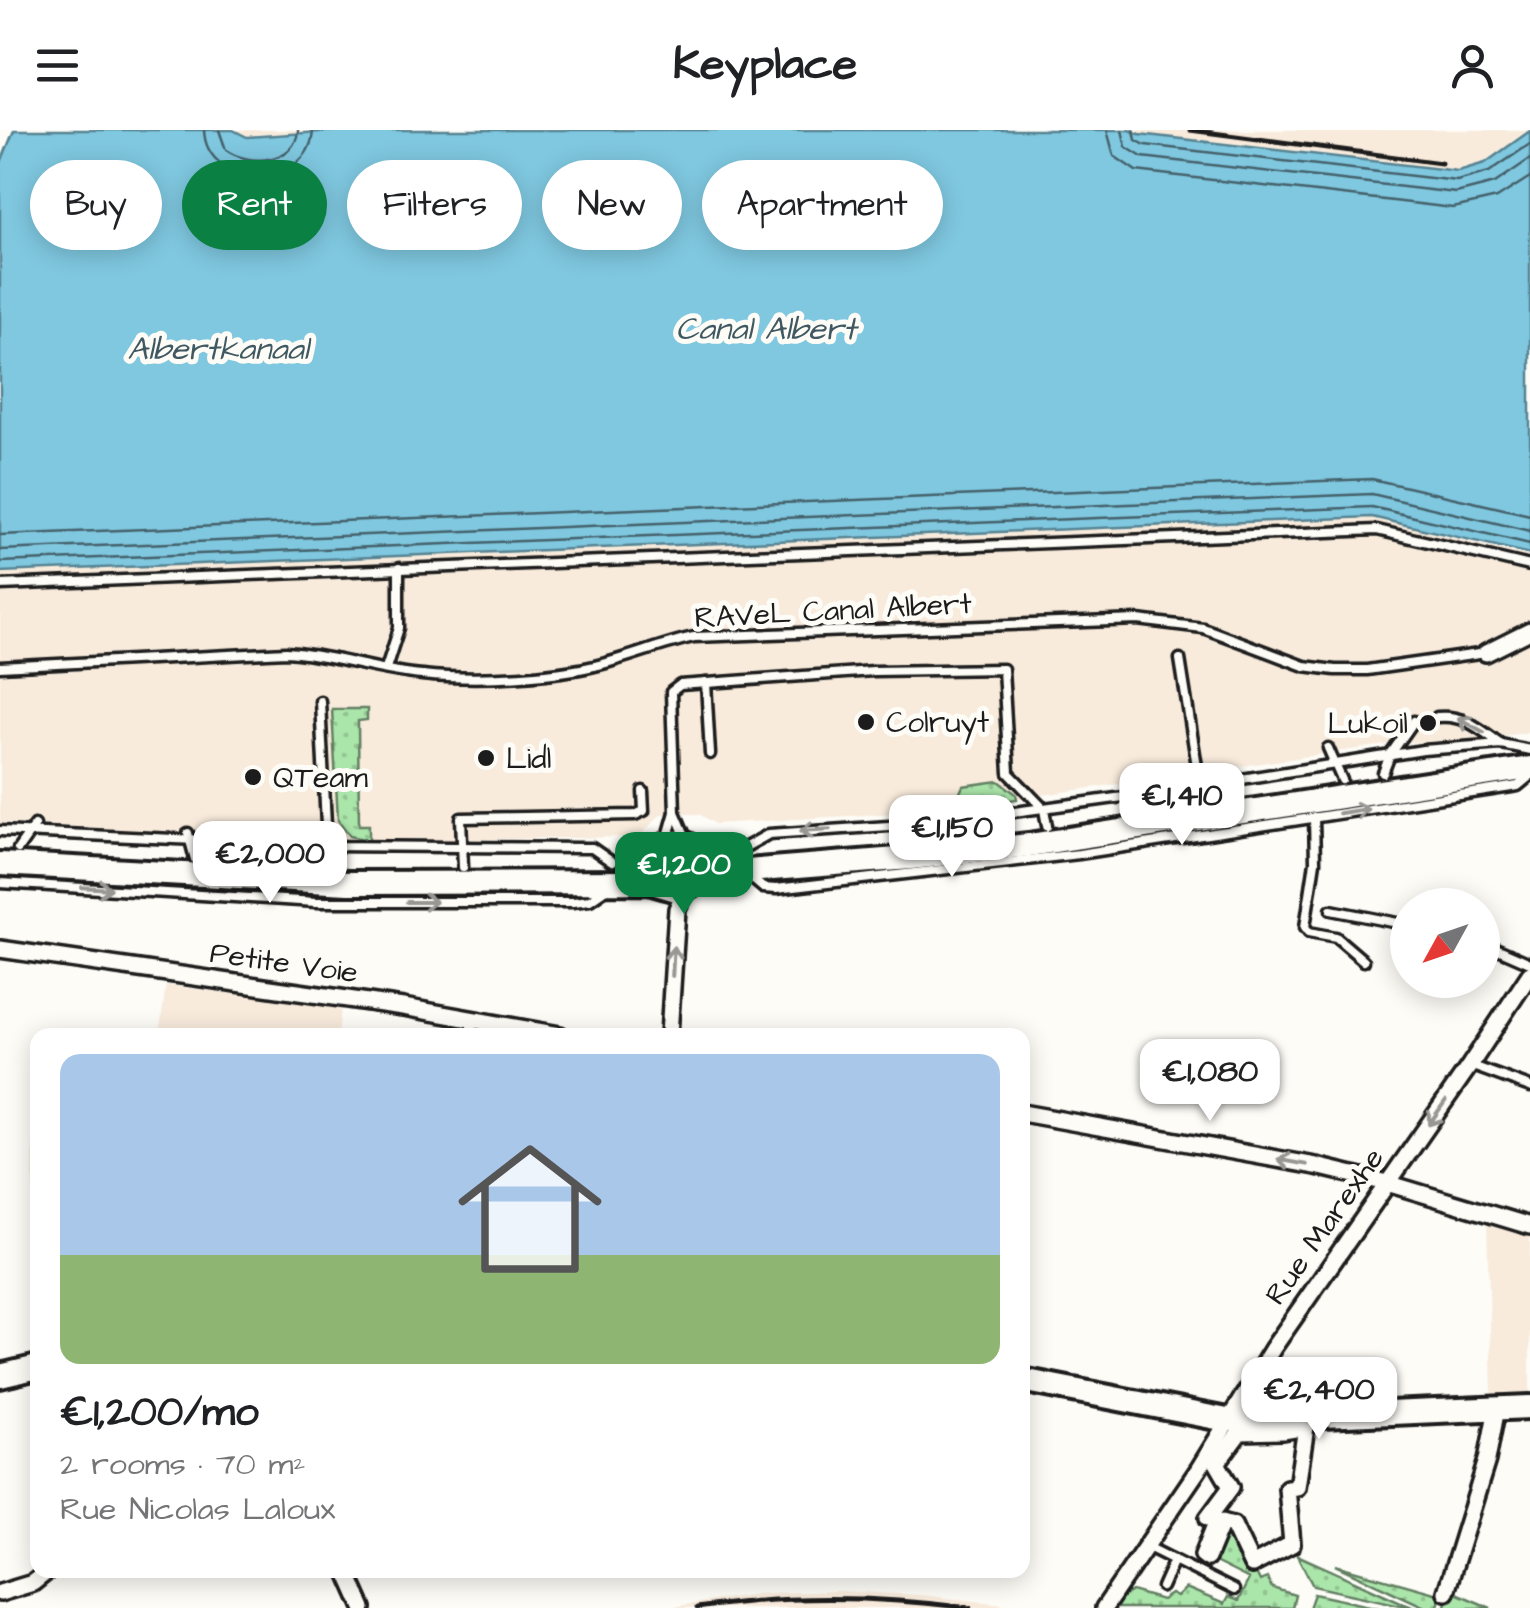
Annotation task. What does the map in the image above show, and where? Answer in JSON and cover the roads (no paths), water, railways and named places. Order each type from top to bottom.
[{"type":"main road","points":[[9,857],[348,883],[613,872],[658,882],[669,890],[739,862],[910,858],[1029,845],[1530,768]]},
{"type":"main road","points":[[658,882],[653,862],[665,845],[680,842],[700,856],[692,884]]},
{"type":"main road","points":[[0,1376],[30,1368]]},
{"type":"main road","points":[[1030,1382],[1227,1420],[1530,1406]]},
{"type":"street","points":[[1486,653],[1530,631]]},
{"type":"street","points":[[669,1028],[677,909],[692,884]]},
{"type":"street","name":"Petite Voie","points":[[0,949],[471,1027]]},
{"type":"street","name":"Rue Marexhe","points":[[1104,1608],[1530,974]]},
{"type":"street","points":[[1030,1113],[1316,1166],[1530,1226]]},
{"type":"street","points":[[1446,1592],[1487,1460],[1497,1408]]},
{"type":"street","points":[[1306,1427],[1297,1487],[1287,1488],[1292,1544],[1285,1550],[1252,1565],[1232,1525],[1222,1522],[1207,1558],[1202,1556],[1217,1520],[1208,1518],[1230,1487],[1218,1463],[1240,1432],[1306,1427]]},
{"type":"street","points":[[0,1593],[39,1578]]},
{"type":"street","points":[[350,1578],[364,1608]]},
{"type":"lane","points":[[0,586],[1377,530],[1530,566]]},
{"type":"lane","points":[[386,668],[399,628],[399,568]]},
{"type":"lane","name":"RAVeL Canal Albert","points":[[0,667],[286,652],[321,654],[419,675],[454,677],[565,672],[694,637],[1138,620],[1203,628],[1304,666],[1335,670],[1366,670],[1486,653]]},
{"type":"lane","points":[[1180,660],[1200,786],[1207,801]]},
{"type":"lane","points":[[665,845],[675,812],[671,692],[680,685],[872,670],[1003,670],[1009,773],[1044,809],[1047,826]]},
{"type":"lane","points":[[706,683],[710,754]]},
{"type":"lane","points":[[320,701],[326,846]]},
{"type":"lane","points":[[1437,717],[1453,716],[1471,722],[1501,744]]},
{"type":"lane","points":[[1383,774],[1390,755],[1414,721]]},
{"type":"lane","points":[[1530,750],[1501,744],[1390,755],[952,821],[769,834],[739,862],[762,888],[809,886],[1078,854],[1518,786],[1530,776]]},
{"type":"lane","points":[[1328,748],[1342,780]]},
{"type":"lane","points":[[463,867],[461,818],[634,815],[644,811],[644,790]]},
{"type":"lane","points":[[675,812],[689,845]]},
{"type":"lane","points":[[1314,817],[1315,862],[1305,927],[1309,932],[1336,936],[1364,960]]},
{"type":"lane","points":[[949,838],[952,821]]},
{"type":"lane","points":[[9,857],[32,828]]},
{"type":"lane","points":[[0,831],[32,828],[326,846],[592,848],[613,872],[590,900],[316,902],[0,883]]},
{"type":"lane","points":[[189,837],[195,860]]},
{"type":"lane","points":[[268,840],[279,864]]},
{"type":"lane","points":[[1331,910],[1390,921]]},
{"type":"lane","points":[[1500,950],[1530,963]]},
{"type":"lane","points":[[1470,1066],[1530,1087]]},
{"type":"lane","points":[[1146,1546],[1234,1590]]},
{"type":"lane","points":[[1162,1587],[1174,1560]]},
{"type":"water","name":"Albertkanaal","points":[[14,130],[233,130],[247,137],[349,130],[1130,130],[1458,171],[1485,163],[1530,131],[1530,554],[1372,517],[0,572],[0,165]]},
{"type":"railway","points":[[1190,130],[1441,163]]},
{"type":"railway","points":[[697,1608],[834,1598],[970,1608]]},
{"type":"place","name":"Colruyt","points":[[866,722]]},
{"type":"place","name":"Lukoil","points":[[1428,723]]},
{"type":"place","name":"Lidl","points":[[486,758]]},
{"type":"place","name":"QTeam","points":[[253,777]]},
{"type":"water label","name":"Canal Albert","points":[[766,328]]}]
